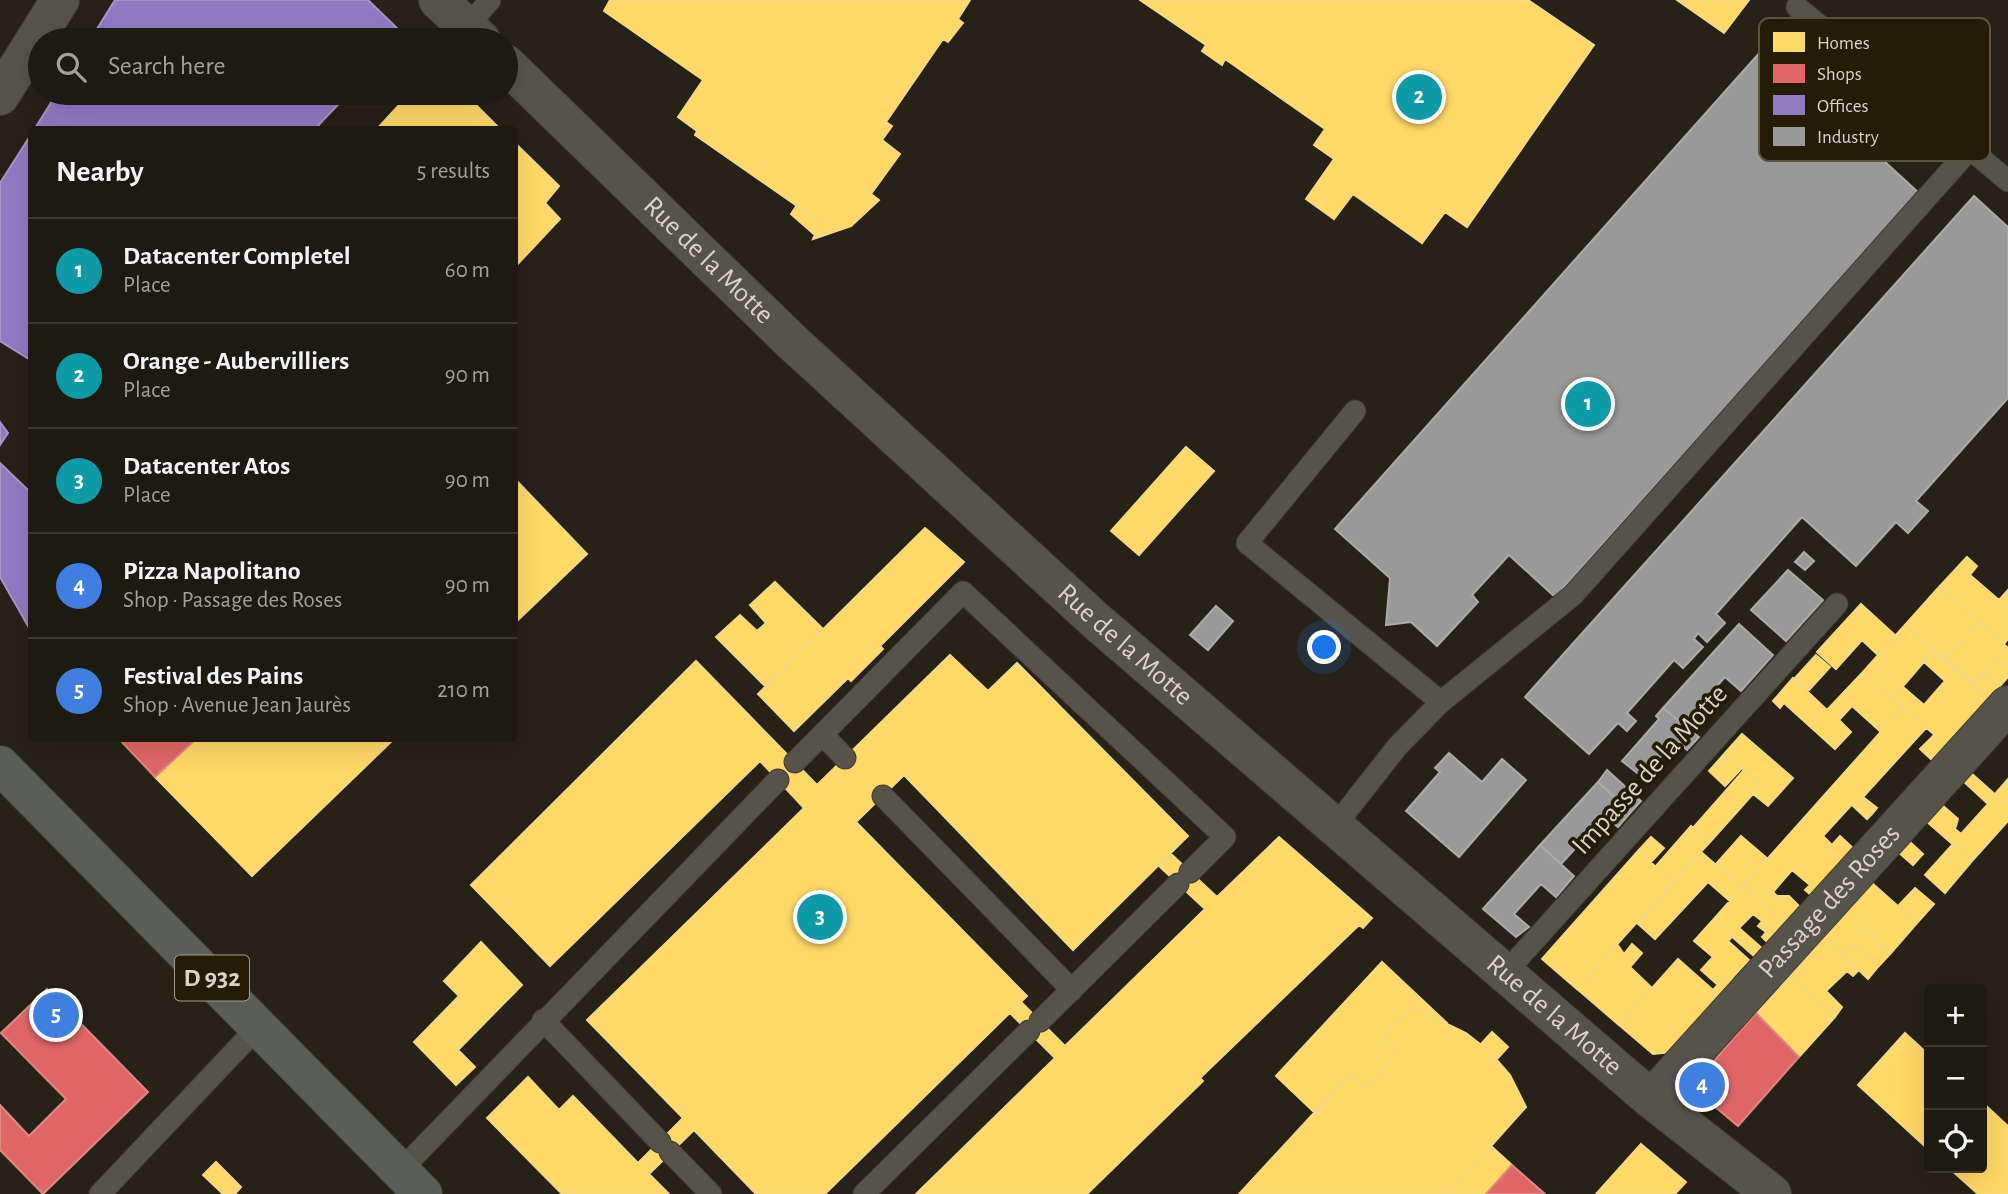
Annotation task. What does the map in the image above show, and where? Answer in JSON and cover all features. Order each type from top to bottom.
[{"type":"main road","name":"D 932","points":[[0,765],[411,1182]]},
{"type":"street","points":[[42,28],[60,0]]},
{"type":"street","points":[[438,0],[479,23]]},
{"type":"street","points":[[0,96],[28,51]]},
{"type":"street","name":"Rue de la Motte","points":[[518,76],[831,377],[1096,620],[1651,1099],[1772,1194]]},
{"type":"street","name":"Passage des Roses","points":[[1651,1099],[2008,705]]},
{"type":"lane","points":[[1797,7],[1810,18]]},
{"type":"lane","points":[[1335,826],[1397,747],[1441,702],[1573,596],[1959,161]]},
{"type":"lane","points":[[1984,161],[2008,181]]},
{"type":"lane","points":[[1355,411],[1247,543],[1441,702]]},
{"type":"lane","points":[[795,762],[962,592],[1225,837],[864,1194]]},
{"type":"lane","name":"Impasse de la Motte","points":[[1505,973],[1838,604]]},
{"type":"lane","points":[[823,735],[845,758]]},
{"type":"lane","points":[[411,1182],[543,1020],[778,780]]},
{"type":"lane","points":[[883,796],[1072,989]]},
{"type":"lane","points":[[543,1020],[711,1194]]},
{"type":"lane","points":[[100,1194],[259,1026]]},
{"type":"building: Homes","points":[[610,0],[970,0],[958,19],[963,23],[948,42],[943,39],[886,122],[892,126],[882,140],[900,154],[871,194],[879,200],[851,226],[813,239],[820,222],[695,135],[697,131],[678,117],[703,80],[604,11]]},
{"type":"building: Homes","points":[[1140,0],[1528,0],[1594,45],[1467,227],[1445,212],[1422,243],[1353,194],[1334,219],[1306,199],[1334,159],[1314,145],[1325,129],[1225,59],[1222,65],[1202,51],[1206,45]]},
{"type":"building: Homes","points":[[1677,0],[1749,0],[1724,33]]},
{"type":"building: Homes","points":[[399,105],[476,105],[497,126],[380,126]]},
{"type":"building: Homes","points":[[518,146],[559,186],[545,203],[560,219],[518,264]]},
{"type":"building: Homes","points":[[797,205],[820,222],[815,235],[791,214]]},
{"type":"building: Homes","points":[[1186,447],[1214,471],[1139,555],[1111,531]]},
{"type":"building: Homes","points":[[518,482],[587,554],[518,620]]},
{"type":"building: Homes","points":[[925,528],[964,562],[880,646],[883,649],[851,681],[848,678],[794,731],[758,694]]},
{"type":"building: Homes","points":[[1967,557],[1977,566],[1970,575],[1999,600],[2008,590],[2008,639],[2004,644],[1939,587]]},
{"type":"building: Homes","points":[[775,582],[823,629],[766,687],[716,637],[740,615],[757,631],[766,623],[750,605]]},
{"type":"building: Homes","points":[[1939,587],[1979,622],[1946,659],[1905,625]]},
{"type":"building: Homes","points":[[1861,604],[1896,636],[1878,655],[1862,640],[1836,669],[1817,652]]},
{"type":"building: Homes","points":[[1979,622],[2006,646],[1973,683],[1946,659]]},
{"type":"building: Homes","points":[[1905,625],[1934,650],[1893,698],[1863,672]]},
{"type":"building: Homes","points":[[2006,646],[2008,648],[2008,667],[1997,656]]},
{"type":"building: Homes","points":[[1933,650],[1989,699],[1947,746],[1893,698],[1903,687],[1924,705],[1945,681],[1923,661]]},
{"type":"building: Homes","points":[[950,655],[988,691],[1017,663],[1188,836],[1073,950],[904,775],[856,822],[1027,996],[825,1194],[756,1194],[694,1130],[649,1174],[669,1194],[562,1194],[487,1118],[528,1077],[559,1110],[573,1096],[638,1163],[683,1118],[587,1020],[804,808],[760,761],[550,966],[471,885],[696,661],[817,785]]},
{"type":"building: Homes","points":[[1816,655],[1830,667],[1809,690],[1795,678]]},
{"type":"building: Homes","points":[[1997,656],[2008,667],[2008,677],[2000,686],[1983,672]]},
{"type":"building: Homes","points":[[1946,659],[1973,683],[1983,672],[2000,686],[1989,699]]},
{"type":"building: Homes","points":[[1863,672],[1903,707],[1881,732],[1852,706],[1839,720],[1851,732],[1835,749],[1784,703],[1780,708],[1773,701],[1793,678],[1827,710]]},
{"type":"building: Homes","points":[[1903,707],[1926,728],[1863,797],[1877,808],[1872,814],[1856,800],[1823,836],[1832,845],[1840,836],[1854,849],[1812,896],[1805,890],[1810,885],[1792,870],[1773,892],[1777,896],[1789,896],[1801,908],[1786,925],[1744,885]]},
{"type":"building: Homes","points":[[1742,734],[1793,778],[1768,806],[1753,794],[1761,785],[1725,753]]},
{"type":"building: Homes","points":[[1934,735],[1947,746],[1933,761],[1920,749]]},
{"type":"building: Homes","points":[[193,742],[391,742],[252,876],[155,777]]},
{"type":"building: Homes","points":[[1725,753],[1742,768],[1725,786],[1709,771]]},
{"type":"building: Homes","points":[[1744,770],[1761,785],[1710,842],[1693,828]]},
{"type":"building: Homes","points":[[1970,772],[2008,806],[2008,821],[1972,861],[1927,822],[1942,805],[1958,819],[1955,829],[1961,834],[1988,804],[1963,781]]},
{"type":"building: Homes","points":[[2008,779],[2008,806],[1995,794]]},
{"type":"building: Homes","points":[[1856,800],[1872,814],[1867,819],[1851,804]]},
{"type":"building: Homes","points":[[1691,826],[1710,842],[1673,882],[1656,866]]},
{"type":"building: Homes","points":[[1741,836],[1768,859],[1742,887],[1716,864]]},
{"type":"building: Homes","points":[[1279,837],[1372,918],[1363,928],[1359,925],[1200,1078],[1203,1081],[1087,1194],[916,1194],[1055,1058],[1010,1013],[1021,1002],[1065,1046],[1205,909],[1159,866],[1171,854],[1217,897]]},
{"type":"building: Homes","points":[[1651,837],[1664,848],[1651,862],[1638,851]]},
{"type":"building: Homes","points":[[1909,841],[1923,854],[1913,865],[1899,853]]},
{"type":"building: Homes","points":[[1953,844],[1972,861],[1945,893],[1925,875]]},
{"type":"building: Homes","points":[[1638,851],[1673,882],[1577,989],[1542,959]]},
{"type":"building: Homes","points":[[1701,852],[1742,887],[1730,901],[1708,882],[1655,939],[1637,923]]},
{"type":"building: Homes","points":[[1872,883],[1917,923],[1891,953],[1848,911]]},
{"type":"building: Homes","points":[[1744,885],[1786,925],[1769,944],[1762,937],[1766,932],[1758,926],[1762,921],[1753,914],[1739,928],[1764,950],[1756,958],[1713,920]]},
{"type":"building: Homes","points":[[1915,888],[1934,904],[1917,923],[1898,906]]},
{"type":"building: Homes","points":[[1848,911],[1891,953],[1877,968],[1852,943],[1842,954],[1824,937]]},
{"type":"building: Homes","points":[[1713,920],[1732,937],[1728,941],[1749,960],[1732,978],[1728,974],[1718,985],[1701,970],[1713,957],[1694,941]]},
{"type":"building: Homes","points":[[1824,937],[1859,970],[1853,976],[1847,971],[1826,991],[1842,1007],[1835,1017],[1791,975]]},
{"type":"building: Homes","points":[[481,942],[522,985],[458,1050],[475,1067],[456,1085],[414,1042],[459,996],[444,981]]},
{"type":"building: Homes","points":[[1852,943],[1877,968],[1868,979],[1842,954]]},
{"type":"building: Homes","points":[[1617,944],[1624,954],[1632,944],[1642,953],[1630,967],[1652,988],[1619,1025],[1577,989]]},
{"type":"building: Homes","points":[[1678,959],[1721,997],[1673,1052],[1653,1054],[1619,1025]]},
{"type":"building: Homes","points":[[1382,962],[1448,1024],[1412,1007],[1383,1038],[1398,1052],[1366,1089],[1350,1074],[1315,1113],[1276,1076]]},
{"type":"building: Homes","points":[[1728,974],[1736,981],[1721,997],[1713,990]]},
{"type":"building: Homes","points":[[1791,975],[1835,1017],[1799,1057],[1756,1013]]},
{"type":"building: Homes","points":[[1412,1007],[1466,1033],[1489,1051],[1510,1075],[1526,1107],[1491,1146],[1446,1194],[1239,1194],[1350,1074],[1366,1089],[1398,1052],[1383,1038]]},
{"type":"building: Homes","points":[[1492,1032],[1508,1047],[1497,1059],[1481,1044]]},
{"type":"building: Homes","points":[[1905,1033],[1924,1050],[1924,1145],[1858,1085]]},
{"type":"building: Homes","points":[[1987,1107],[2008,1126],[2008,1194],[1978,1194],[1955,1173],[1987,1173]]},
{"type":"building: Homes","points":[[1641,1144],[1686,1182],[1675,1194],[1596,1194]]},
{"type":"building: Homes","points":[[1491,1146],[1512,1165],[1486,1194],[1446,1194]]},
{"type":"building: Homes","points":[[216,1162],[241,1187],[235,1194],[223,1194],[203,1175]]},
{"type":"building: Shops","points":[[122,742],[193,742],[155,777]]},
{"type":"building: Shops","points":[[47,989],[148,1092],[43,1194],[0,1150],[0,1105],[29,1136],[66,1099],[1,1033]]},
{"type":"building: Shops","points":[[1756,1013],[1799,1057],[1738,1126],[1695,1090],[1696,1081]]},
{"type":"building: Shops","points":[[1512,1165],[1545,1194],[1486,1194]]},
{"type":"building: Offices","points":[[115,0],[368,0],[397,28],[98,28]]},
{"type":"building: Offices","points":[[50,105],[338,105],[318,126],[36,126]]},
{"type":"building: Offices","points":[[28,139],[28,358],[0,341],[0,183]]},
{"type":"building: Offices","points":[[0,422],[8,433],[0,445]]},
{"type":"building: Offices","points":[[0,463],[28,490],[28,626],[0,577]]},
{"type":"building: Industry","points":[[1759,53],[1759,161],[1884,161],[1919,193],[1555,597],[1509,555],[1472,595],[1478,602],[1437,646],[1411,622],[1386,625],[1390,578],[1335,529]]},
{"type":"building: Industry","points":[[1974,196],[2008,227],[2008,398],[1916,501],[1928,511],[1908,533],[1896,522],[1856,566],[1802,517],[1716,614],[1725,623],[1707,642],[1698,633],[1694,639],[1703,647],[1683,668],[1674,660],[1627,713],[1636,721],[1627,731],[1618,723],[1589,754],[1525,697]]},
{"type":"building: Industry","points":[[1804,552],[1814,561],[1805,570],[1795,562]]},
{"type":"building: Industry","points":[[1788,570],[1823,600],[1786,641],[1751,610]]},
{"type":"building: Industry","points":[[1216,606],[1233,621],[1208,650],[1190,635]]},
{"type":"building: Industry","points":[[1739,624],[1773,655],[1741,691],[1725,677],[1683,724],[1663,708]]},
{"type":"building: Industry","points":[[1663,708],[1699,737],[1687,750],[1676,740],[1642,777],[1622,761],[1659,719],[1656,716]]},
{"type":"building: Industry","points":[[1449,753],[1482,782],[1502,759],[1526,780],[1459,857],[1406,811],[1440,772],[1435,768]]},
{"type":"building: Industry","points":[[1607,770],[1641,801],[1631,812],[1598,782]]},
{"type":"building: Industry","points":[[1598,782],[1631,812],[1618,827],[1605,816],[1561,864],[1540,845]]},
{"type":"building: Industry","points":[[1540,845],[1574,876],[1556,897],[1541,884],[1514,914],[1529,927],[1516,937],[1483,909]]},
{"type":"place","name":"Orange - Aubervilliers","points":[[1419,97]]},
{"type":"place","name":"Datacenter Completel","points":[[1588,404]]},
{"type":"place","name":"Datacenter Atos","points":[[820,917]]},
{"type":"place","name":"Festival des Pains","points":[[56,1015]]},
{"type":"place","name":"Pizza Napolitano","points":[[1702,1085]]}]
